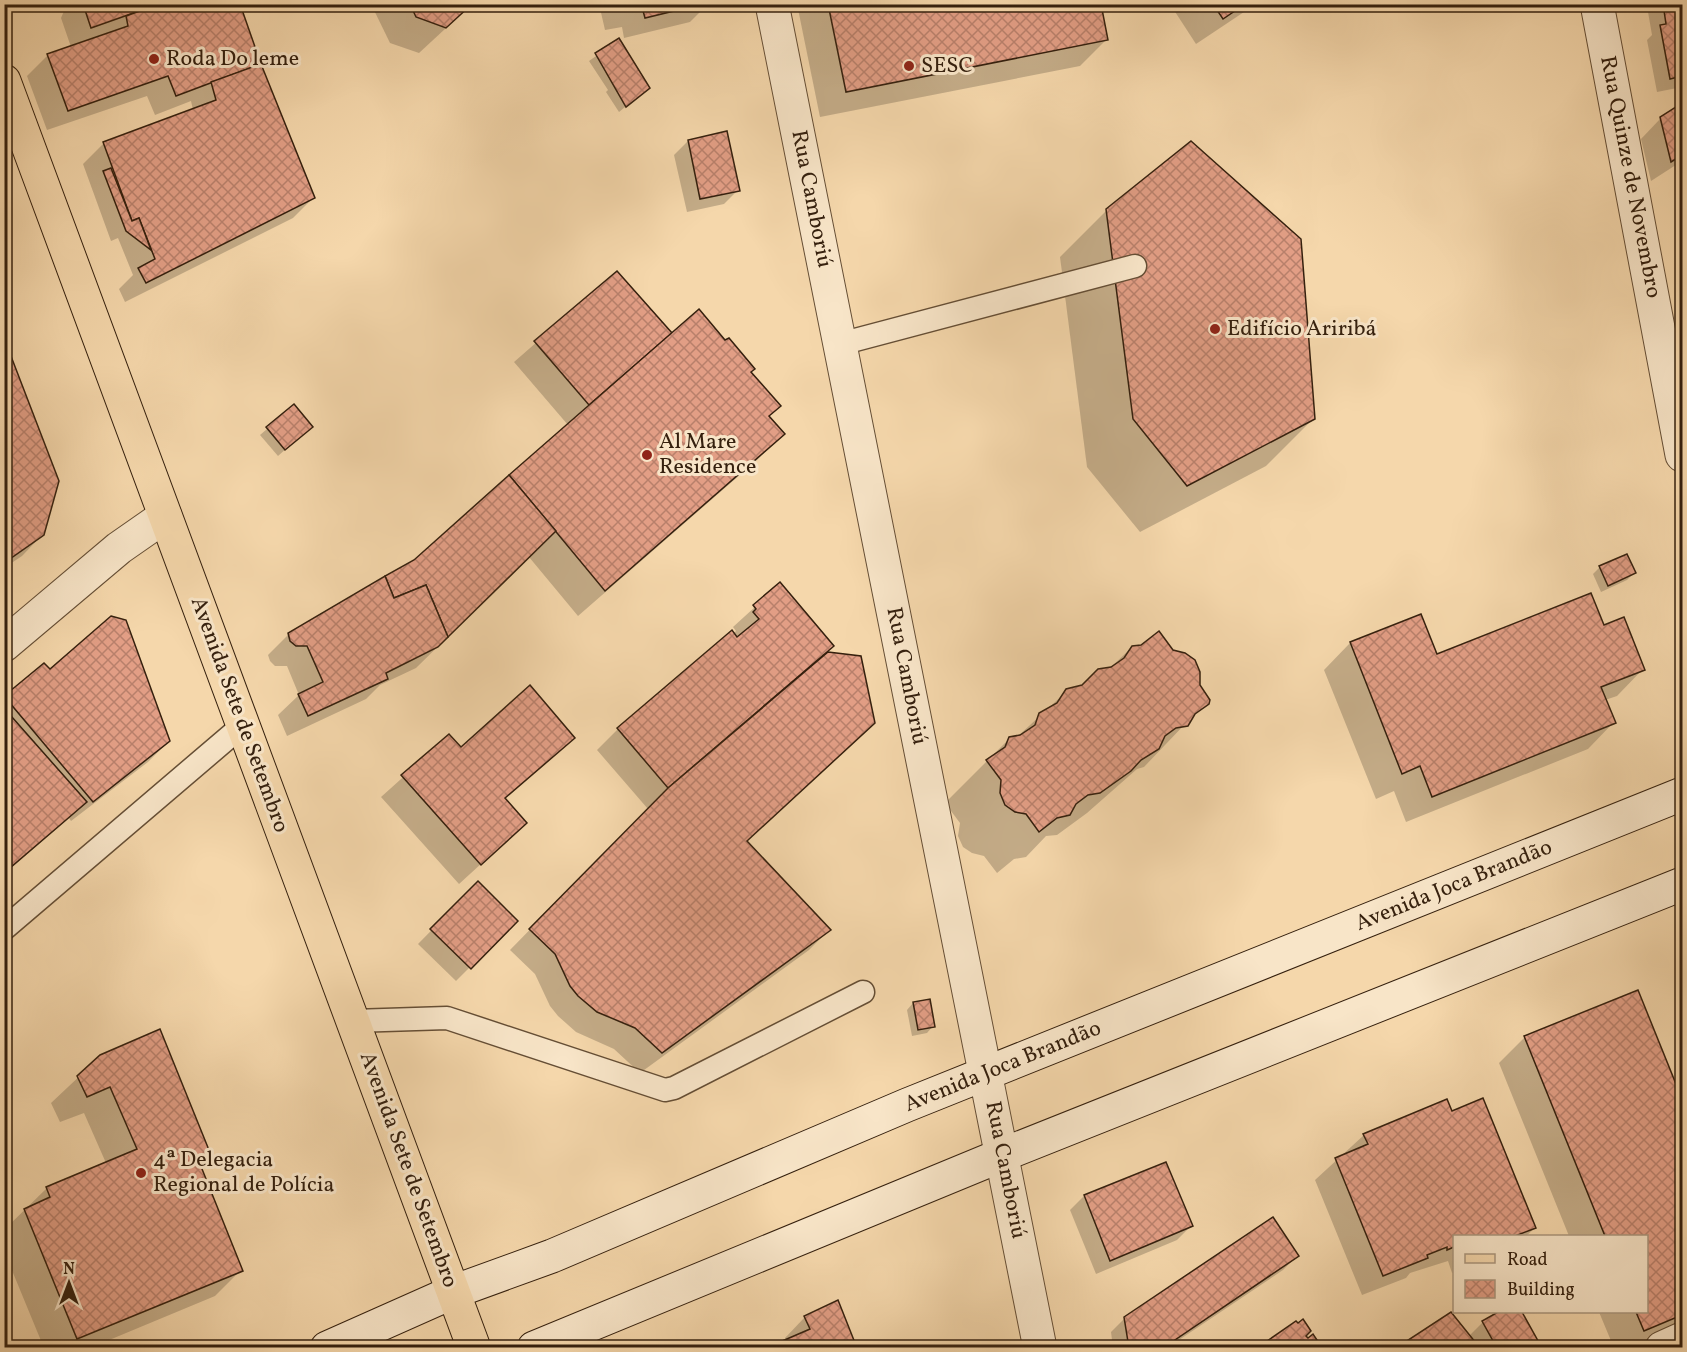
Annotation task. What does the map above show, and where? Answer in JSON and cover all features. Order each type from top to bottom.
[{"type":"main road","name":"Rua Camboriú","points":[[772,4],[1040,1347]]},
{"type":"main road","name":"Rua Quinze de Novembro","points":[[1597,4],[1683,455]]},
{"type":"main road","name":"Avenida Sete de Setembro","points":[[4,81],[474,1347]]},
{"type":"main road","points":[[4,645],[119,548],[165,516]]},
{"type":"main road","name":"Avenida Joca Brandão","points":[[327,1347],[453,1292],[552,1256],[986,1074],[1683,794]]},
{"type":"main road","points":[[534,1347],[1002,1155],[1683,884]]},
{"type":"main road","points":[[1662,1347],[1683,1339]]},
{"type":"lane","points":[[840,344],[1134,266]]},
{"type":"lane","points":[[4,928],[243,725]]},
{"type":"lane","points":[[353,1021],[447,1018],[665,1090],[674,1088],[862,992]]},
{"type":"building","points":[[83,4],[159,4],[91,28]]},
{"type":"building","name":"Roda Do leme","points":[[159,4],[240,4],[261,64],[176,96],[168,76],[68,111],[47,54],[128,26],[126,16]]},
{"type":"building","points":[[410,4],[472,4],[446,28],[416,17]]},
{"type":"building","points":[[624,4],[703,4],[645,18],[642,7],[625,11]]},
{"type":"building","name":"SESC","points":[[828,4],[1101,4],[1108,40],[846,92]]},
{"type":"building","points":[[1213,4],[1245,4],[1223,19]]},
{"type":"building","points":[[1663,4],[1682,4],[1682,76],[1670,79],[1660,25],[1666,24]]},
{"type":"building","points":[[619,38],[650,88],[626,107],[595,53]]},
{"type":"building","points":[[261,64],[315,198],[146,283],[138,268],[155,259],[139,218],[132,221],[103,142],[216,100],[211,82]]},
{"type":"building","points":[[1682,103],[1682,155],[1671,162],[1660,117]]},
{"type":"building","points":[[727,131],[740,191],[700,199],[688,140]]},
{"type":"building","name":"Edifício Ariribá","points":[[1191,141],[1301,239],[1315,419],[1187,486],[1133,419],[1106,209]]},
{"type":"building","points":[[111,168],[132,221],[139,218],[151,250],[126,231],[103,171]]},
{"type":"building","points":[[617,271],[672,333],[589,405],[534,341]]},
{"type":"building","name":"Al Mare Residence","points":[[699,309],[725,340],[729,338],[755,369],[751,372],[781,406],[769,416],[785,434],[605,591],[509,475]]},
{"type":"building","points":[[4,338],[59,481],[44,535],[4,563]]},
{"type":"building","points":[[294,404],[313,427],[285,450],[266,427]]},
{"type":"building","points":[[509,475],[556,531],[448,637],[426,585],[394,598],[385,576],[414,560]]},
{"type":"building","points":[[1627,554],[1636,573],[1608,586],[1599,566]]},
{"type":"building","points":[[385,576],[394,598],[426,585],[448,637],[438,647],[386,673],[388,679],[308,716],[298,694],[323,682],[307,646],[296,646],[290,641],[288,633]]},
{"type":"building","points":[[780,582],[834,646],[668,788],[617,728],[732,630],[737,637],[759,619],[753,612],[756,609],[753,605]]},
{"type":"building","points":[[1591,593],[1604,625],[1624,617],[1645,670],[1601,687],[1616,723],[1432,797],[1420,766],[1402,774],[1350,642],[1421,614],[1437,654]]},
{"type":"building","points":[[111,616],[126,620],[170,741],[93,802],[4,696],[44,663],[50,669]]},
{"type":"building","points":[[1159,631],[1173,650],[1185,653],[1195,660],[1200,672],[1200,685],[1210,700],[1209,704],[1195,714],[1188,726],[1176,728],[1165,736],[1159,749],[1141,760],[1131,771],[1100,793],[1088,795],[1076,804],[1070,815],[1057,818],[1039,832],[1026,814],[1015,812],[1005,805],[1000,793],[1001,780],[986,760],[1005,747],[1009,737],[1020,735],[1035,725],[1039,713],[1057,703],[1066,689],[1082,685],[1098,669],[1111,667],[1124,658],[1132,646],[1141,645]]},
{"type":"building","points":[[828,652],[861,656],[875,723],[747,841],[831,930],[662,1053],[635,1028],[597,1012],[578,996],[570,986],[555,954],[529,929],[668,788]]},
{"type":"building","points":[[530,685],[575,738],[505,798],[527,823],[481,865],[401,775],[449,734],[461,747]]},
{"type":"building","points":[[4,708],[87,802],[4,873]]},
{"type":"building","points":[[478,881],[518,921],[471,969],[430,929]]},
{"type":"building","points":[[1638,990],[1682,1099],[1682,1315],[1644,1331],[1636,1313],[1648,1313],[1648,1235],[1605,1235],[1524,1036]]},
{"type":"building","points":[[930,999],[935,1027],[918,1030],[913,1002]]},
{"type":"building","name":"4ª Delegacia Regional de Polícia","points":[[160,1029],[211,1155],[198,1159],[243,1271],[77,1339],[24,1209],[50,1197],[46,1187],[137,1149],[110,1087],[87,1097],[77,1076],[100,1055]]},
{"type":"building","points":[[1483,1098],[1536,1228],[1518,1235],[1453,1235],[1453,1247],[1447,1250],[1447,1247],[1427,1255],[1428,1258],[1383,1276],[1335,1158],[1368,1144],[1363,1134],[1447,1099],[1452,1111]]},
{"type":"building","points":[[1166,1162],[1193,1226],[1110,1261],[1084,1195]]},
{"type":"building","points":[[1273,1217],[1299,1256],[1163,1348],[1129,1348],[1124,1317]]},
{"type":"building","points":[[838,1300],[857,1348],[766,1348],[810,1329],[804,1316]]},
{"type":"building","points":[[1451,1312],[1480,1348],[1396,1348]]},
{"type":"building","points":[[1496,1313],[1523,1313],[1542,1348],[1497,1348],[1482,1321]]},
{"type":"building","points":[[1303,1319],[1311,1331],[1306,1336],[1308,1338],[1313,1334],[1319,1343],[1314,1348],[1257,1348],[1296,1321],[1298,1323]]},
{"type":"place","name":"Roda Do leme","points":[[154,59]]},
{"type":"place","name":"SESC","points":[[909,66]]},
{"type":"place","name":"Edifício Ariribá","points":[[1215,329]]},
{"type":"place","name":"Al Mare Residence","points":[[647,455]]},
{"type":"place","name":"4ª Delegacia Regional de Polícia","points":[[141,1173]]}]
